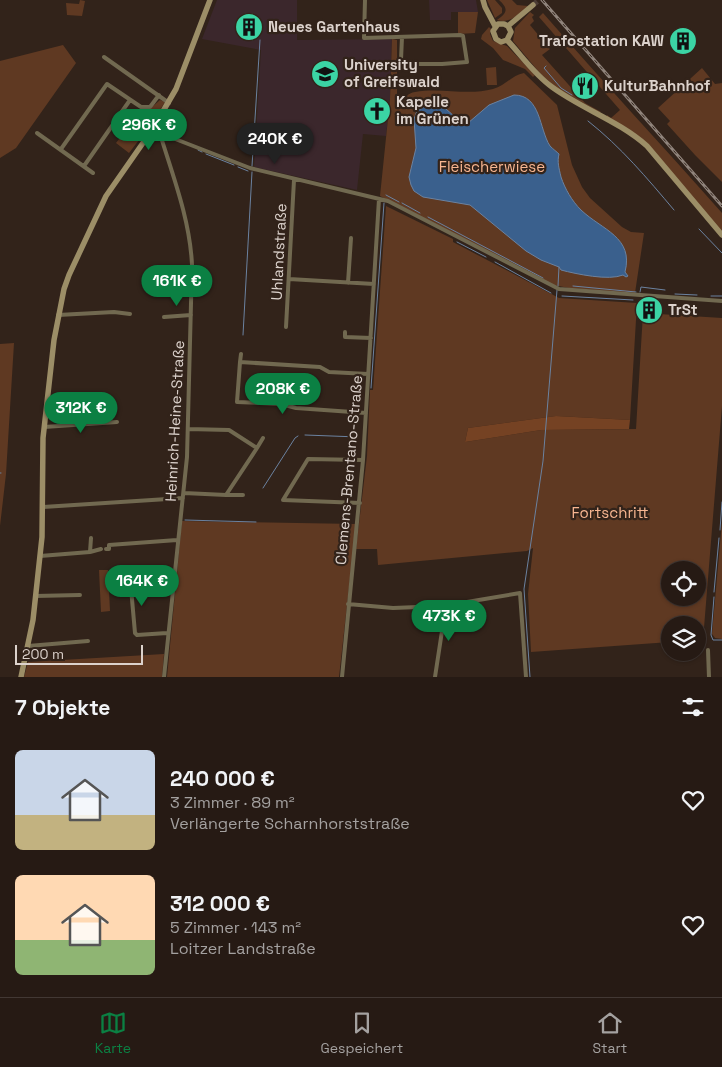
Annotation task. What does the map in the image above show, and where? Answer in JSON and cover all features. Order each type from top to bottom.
[{"type":"main road","points":[[21,677],[36,596],[40,556],[44,427],[58,315],[69,275],[106,196],[169,103],[182,76],[210,0]]},
{"type":"main road","points":[[483,0],[495,26],[493,34],[501,42],[507,40],[511,32],[508,26],[501,24],[495,26]]},
{"type":"main road","points":[[508,26],[533,5]]},
{"type":"main road","points":[[507,40],[547,84],[632,134],[647,146],[722,235]]},
{"type":"street","points":[[364,0],[364,38],[402,37],[463,36],[467,62],[404,64],[401,60],[402,37]]},
{"type":"street","points":[[104,57],[169,103]]},
{"type":"street","points":[[60,149],[107,84],[141,108],[150,107],[159,95]]},
{"type":"street","points":[[84,166],[130,100]]},
{"type":"street","points":[[152,130],[250,169],[388,201],[557,289],[722,300]]},
{"type":"street","points":[[37,133],[93,172]]},
{"type":"street","name":"Heinrich-Heine-Straße","points":[[160,134],[179,193],[191,244],[192,265],[188,429],[164,677]]},
{"type":"street","name":"Uhlandstraße","points":[[286,326],[294,180]]},
{"type":"street","name":"Clemens-Brentano-Straße","points":[[342,677],[364,460],[380,199]]},
{"type":"street","points":[[348,283],[351,238]]},
{"type":"street","points":[[288,279],[374,284]]},
{"type":"street","points":[[58,315],[114,312],[130,314]]},
{"type":"street","points":[[164,317],[191,315]]},
{"type":"street","points":[[345,332],[345,337],[371,338]]},
{"type":"street","points":[[241,354],[238,402],[281,404],[296,408],[366,413]]},
{"type":"street","points":[[240,362],[320,367],[329,372],[368,374]]},
{"type":"street","points":[[44,427],[117,422]]},
{"type":"street","points":[[188,429],[229,430],[257,448]]},
{"type":"street","points":[[226,495],[263,438]]},
{"type":"street","points":[[360,503],[283,500],[308,459],[364,460]]},
{"type":"street","points":[[43,507],[183,496],[243,495]]},
{"type":"street","points":[[90,552],[91,538]]},
{"type":"street","points":[[40,556],[109,549],[109,545],[177,540]]},
{"type":"street","points":[[131,581],[135,633],[137,635],[168,633]]},
{"type":"street","points":[[132,588],[172,585]]},
{"type":"street","points":[[348,604],[393,608],[443,606],[520,593],[526,677]]},
{"type":"street","points":[[36,596],[80,594]]},
{"type":"street","points":[[435,677],[444,618],[443,606]]},
{"type":"street","points":[[28,646],[88,642]]},
{"type":"street","points":[[708,650],[708,677]]},
{"type":"shaded area","name":"University of Greifswald","points":[[217,0],[297,0],[297,40],[392,39],[390,99],[386,136],[363,134],[357,190],[254,167],[261,50],[202,39]]},
{"type":"shaded area","name":"University of Greifswald","points":[[429,0],[476,0],[478,12],[451,12],[451,20],[430,20]]},
{"type":"shaded area","points":[[556,416],[630,420],[629,429],[541,430],[465,442],[468,428]]},
{"type":"green space","points":[[80,0],[85,1],[82,16],[67,15],[66,3],[79,4]]},
{"type":"green space","points":[[487,0],[495,0],[502,8],[502,13],[495,18]]},
{"type":"green space","points":[[499,0],[512,0],[517,5],[528,6],[506,21],[497,20],[506,11]]},
{"type":"green space","points":[[458,12],[478,12],[475,33],[458,34]]},
{"type":"green space","points":[[530,12],[534,15],[532,17],[534,21],[530,25],[550,49],[542,55],[585,103],[601,112],[555,87],[539,72],[513,41],[515,28]]},
{"type":"green space","points":[[543,13],[722,213],[722,232],[649,145],[607,117],[607,115],[611,118],[620,110],[539,17]]},
{"type":"green space","points":[[489,27],[493,41],[507,46],[535,75],[533,77],[525,69],[503,60],[493,48],[481,39]]},
{"type":"green space","name":"Fleischerwiese","points":[[392,39],[397,40],[397,99],[413,93],[434,90],[474,92],[493,89],[524,73],[557,105],[572,165],[582,187],[590,198],[622,227],[631,232],[644,233],[635,293],[553,285],[380,196],[390,99]]},
{"type":"green space","points":[[63,45],[76,63],[16,148],[0,158],[0,61]]},
{"type":"green space","points":[[496,67],[497,85],[487,85],[486,68]]},
{"type":"green space","points":[[702,68],[715,84],[722,83],[722,182],[667,124],[670,121],[658,108]]},
{"type":"green space","points":[[160,100],[165,102],[129,153],[116,143],[142,109],[151,108]]},
{"type":"green space","name":"Fortschritt","points":[[386,206],[453,239],[453,242],[559,298],[637,303],[630,420],[556,416],[468,428],[465,442],[541,430],[636,429],[643,313],[722,318],[722,406],[706,603],[706,561],[661,561],[661,606],[706,606],[705,616],[661,616],[661,643],[531,652],[528,594],[533,548],[527,551],[378,565],[377,549],[356,549],[367,456],[370,390],[373,390]]},
{"type":"green space","points":[[14,343],[6,474],[0,526],[0,344]]},
{"type":"green space","points":[[182,521],[356,524],[339,677],[167,677]]},
{"type":"green space","points":[[722,522],[722,639],[715,638],[712,634]]},
{"type":"green space","points":[[99,570],[108,570],[110,611],[101,612]]},
{"type":"green space","points":[[164,654],[162,677],[24,677],[28,662]]},
{"type":"water","points":[[514,95],[523,96],[538,114],[546,139],[550,146],[559,154],[558,162],[561,177],[575,203],[589,217],[607,229],[621,242],[625,250],[627,260],[625,272],[628,276],[601,277],[561,270],[559,267],[541,260],[526,251],[470,205],[423,197],[414,191],[409,177],[416,148],[414,119],[417,111],[427,106],[442,106],[462,122],[468,123],[489,105]]},
{"type":"waterway","points":[[252,166],[260,40]]},
{"type":"waterway","points":[[546,66],[544,68],[561,88],[572,95]]},
{"type":"waterway","points":[[588,121],[623,152],[674,210]]},
{"type":"waterway","points":[[198,150],[202,152]]},
{"type":"waterway","points":[[206,154],[234,165]]},
{"type":"waterway","points":[[238,167],[248,171]]},
{"type":"waterway","points":[[243,335],[252,172]]},
{"type":"waterway","points":[[386,195],[399,202]]},
{"type":"waterway","points":[[371,388],[384,203]]},
{"type":"waterway","points":[[402,203],[420,213]]},
{"type":"waterway","points":[[428,217],[543,278]]},
{"type":"waterway","points":[[699,229],[722,253]]},
{"type":"waterway","points":[[457,242],[486,257]]},
{"type":"waterway","points":[[495,262],[551,293]]},
{"type":"waterway","points":[[558,286],[559,267]]},
{"type":"waterway","points":[[573,286],[636,292]]},
{"type":"waterway","points":[[640,292],[641,287],[665,290]]},
{"type":"waterway","points":[[530,677],[524,589],[543,461],[557,290]]},
{"type":"waterway","points":[[675,294],[697,295]]},
{"type":"waterway","points":[[562,296],[633,300]]},
{"type":"waterway","points":[[711,296],[722,296]]},
{"type":"waterway","points":[[305,435],[358,437]]},
{"type":"waterway","points":[[263,488],[298,436]]},
{"type":"waterway","points":[[720,530],[722,502]]},
{"type":"waterway","points":[[185,520],[256,522]]},
{"type":"waterway","points":[[714,592],[719,538]]},
{"type":"waterway","points":[[714,597],[711,635],[713,640],[722,640]]},
{"type":"tunnel","points":[[533,5],[539,0]]},
{"type":"railway","points":[[542,0],[722,206]]},
{"type":"place","name":"Neues Gartenhaus","points":[[249,27]]},
{"type":"place","name":"Trafostation KAW","points":[[683,41]]},
{"type":"place","name":"University of Greifswald","points":[[325,74]]},
{"type":"place","name":"KulturBahnhof","points":[[585,86]]},
{"type":"place","name":"Kapelle im Grünen","points":[[377,111]]},
{"type":"place","name":"TrSt","points":[[649,310]]}]
